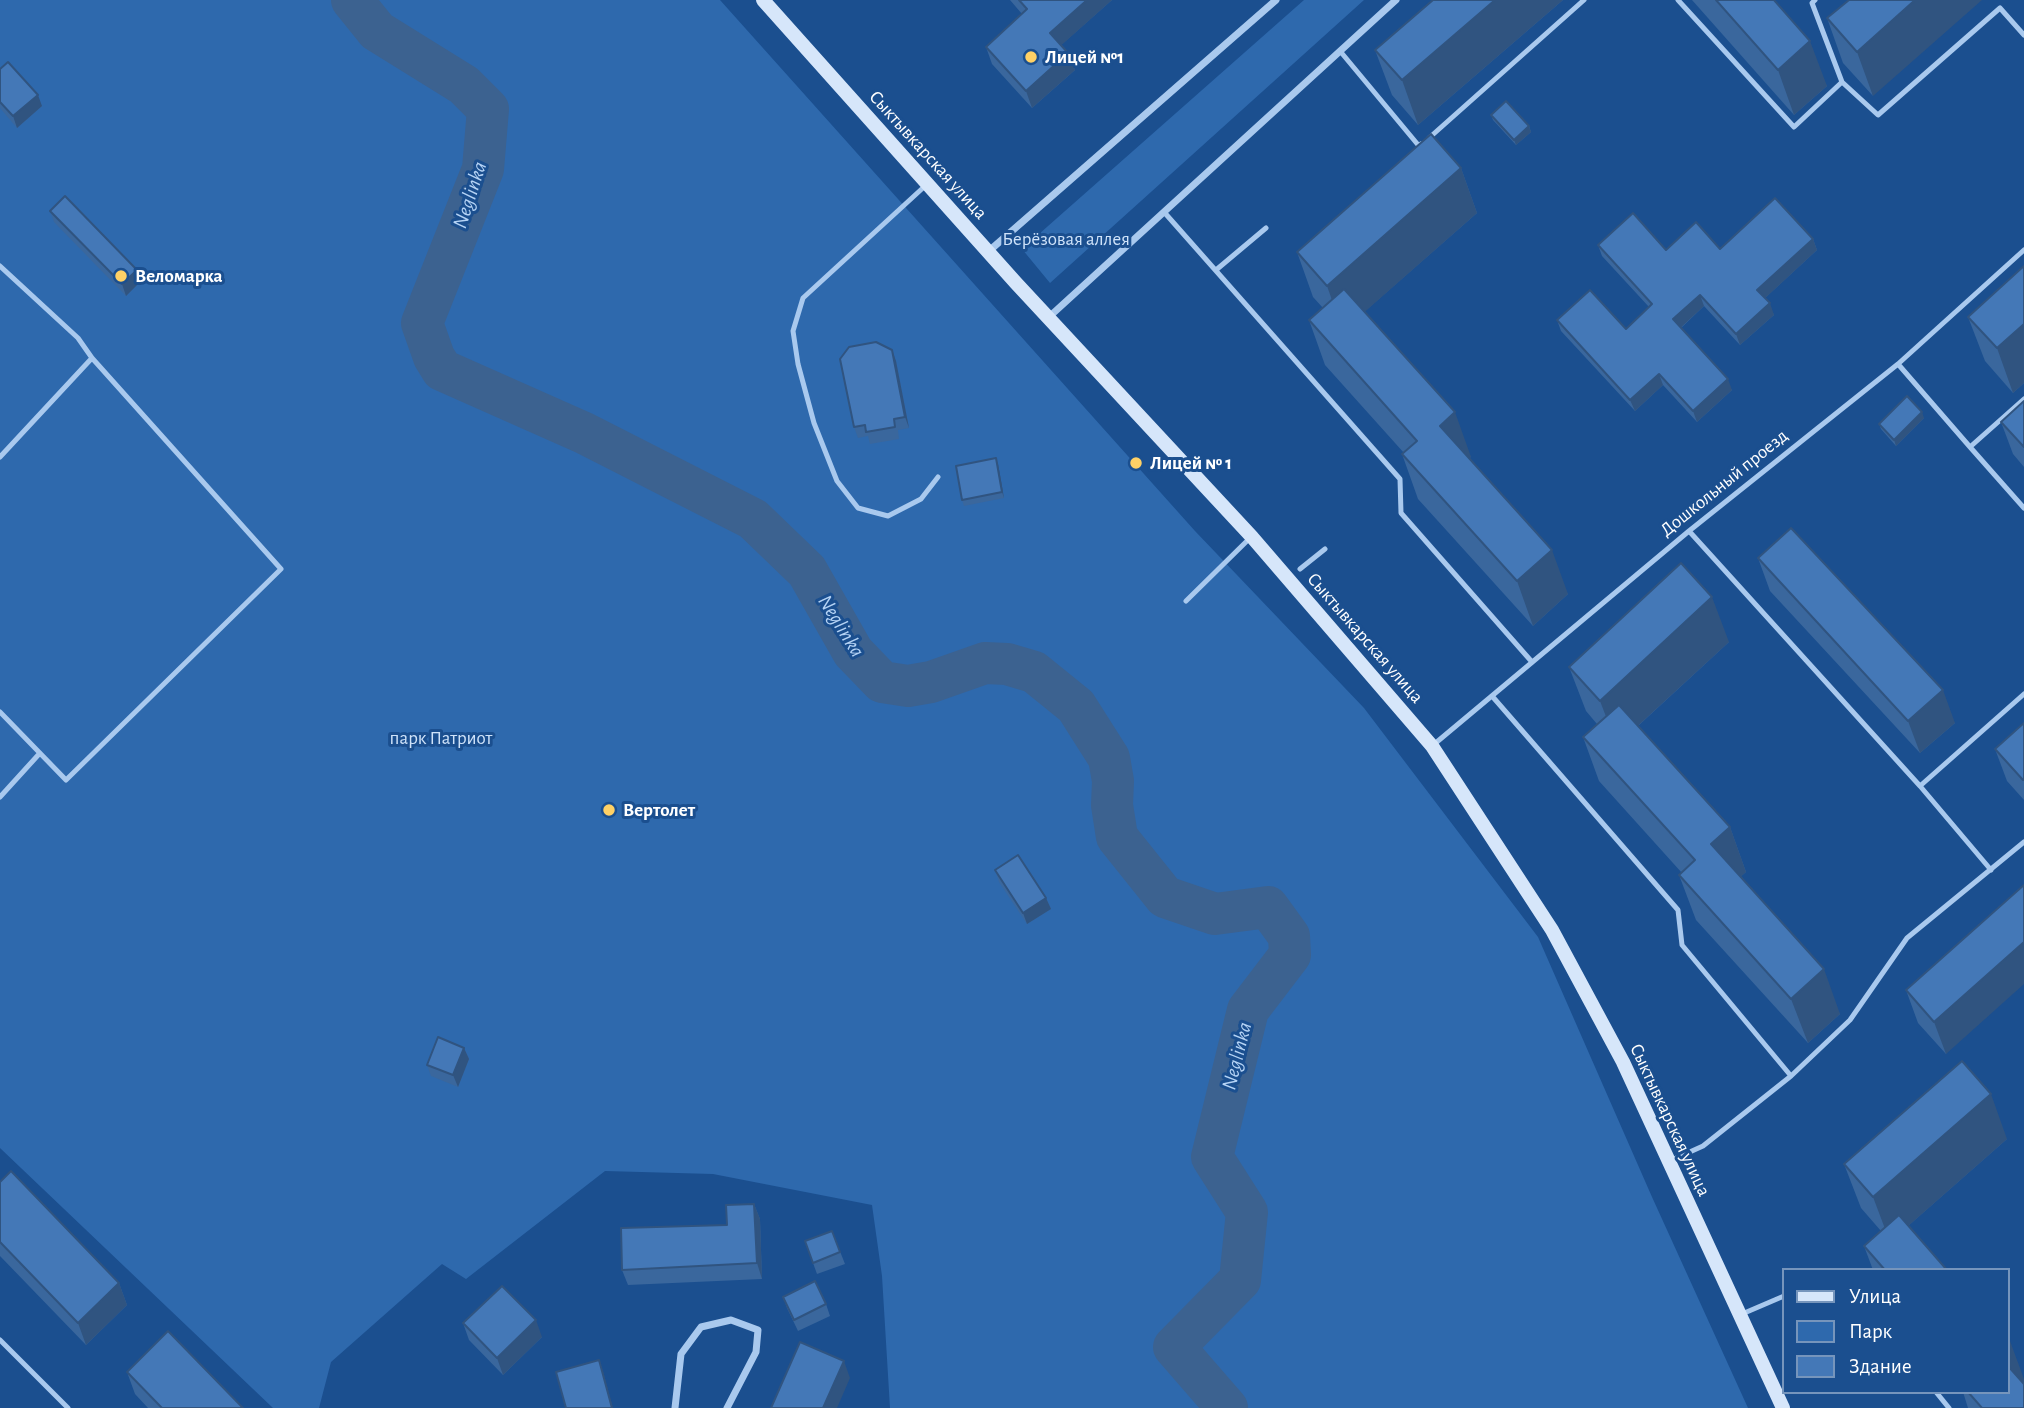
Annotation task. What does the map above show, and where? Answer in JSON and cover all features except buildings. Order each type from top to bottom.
[{"type":"street","name":"Сыктывкарская улица","points":[[764,0],[989,251],[1252,537],[1432,746],[1552,930],[1623,1062],[1783,1408]]},
{"type":"street","points":[[989,251],[1276,0]]},
{"type":"street","points":[[1049,317],[1396,0]]},
{"type":"street","points":[[675,1408],[681,1354],[701,1327],[731,1320],[758,1329],[756,1352],[727,1408]]},
{"type":"lane","points":[[1340,51],[1419,146],[1584,0]]},
{"type":"lane","points":[[1678,0],[1794,127],[1842,82]]},
{"type":"lane","points":[[1815,0],[1812,3],[1842,82],[1878,115],[2000,8],[2024,35]]},
{"type":"lane","points":[[928,183],[803,298],[793,331],[798,364],[814,423],[837,481],[858,508],[888,516],[921,499],[938,477]]},
{"type":"lane","points":[[1164,212],[1400,479],[1401,513],[1532,662]]},
{"type":"lane","points":[[1216,270],[1266,228]]},
{"type":"lane","name":"Дошкольный проезд","points":[[1432,746],[1689,531],[1898,364],[2024,250]]},
{"type":"lane","points":[[0,266],[78,338],[92,358],[281,569],[66,780],[0,712]]},
{"type":"lane","points":[[0,457],[92,358]]},
{"type":"lane","points":[[1898,364],[2024,508]]},
{"type":"lane","points":[[1970,447],[2024,399]]},
{"type":"lane","points":[[1689,531],[1920,786],[1991,870]]},
{"type":"lane","points":[[1186,601],[1252,537]]},
{"type":"lane","points":[[1300,569],[1325,549]]},
{"type":"lane","points":[[1920,786],[2024,694]]},
{"type":"lane","points":[[1492,696],[1678,910],[1682,945],[1791,1076]]},
{"type":"lane","points":[[0,797],[40,753]]},
{"type":"lane","points":[[1669,1161],[1703,1146],[1791,1076],[1850,1020],[1908,939],[2024,842]]},
{"type":"lane","points":[[1739,1316],[1783,1296]]},
{"type":"lane","points":[[0,1339],[68,1408]]},
{"type":"lane","points":[[1938,1394],[1949,1408]]},
{"type":"green space","name":"парк Патриот","points":[[0,0],[720,0],[1195,531],[1364,708],[1538,937],[1748,1408],[890,1408],[882,1276],[872,1205],[713,1174],[605,1171],[466,1279],[442,1264],[331,1362],[319,1408],[273,1408],[0,1148]]},
{"type":"green space","name":"Берёзовая аллея","points":[[1304,0],[1364,0],[1050,283],[1022,249]]},
{"type":"waterway","name":"Neglinka","points":[[352,0],[377,31],[464,85],[488,109],[483,169],[422,323],[434,357],[442,370],[584,433],[753,519],[807,571],[853,652],[882,682],[908,686],[931,682],[985,663],[1007,664],[1034,672],[1076,706],[1109,758],[1117,837],[1165,897],[1215,914],[1268,907],[1289,936],[1290,955],[1248,1010],[1212,1157],[1247,1212],[1240,1280],[1174,1347],[1227,1408]]},
{"type":"place","name":"Лицей №1","points":[[1031,57]]},
{"type":"place","name":"Веломарка","points":[[121,276]]},
{"type":"place","name":"Лицей № 1","points":[[1136,463]]},
{"type":"place","name":"Вертолет","points":[[609,810]]}]
